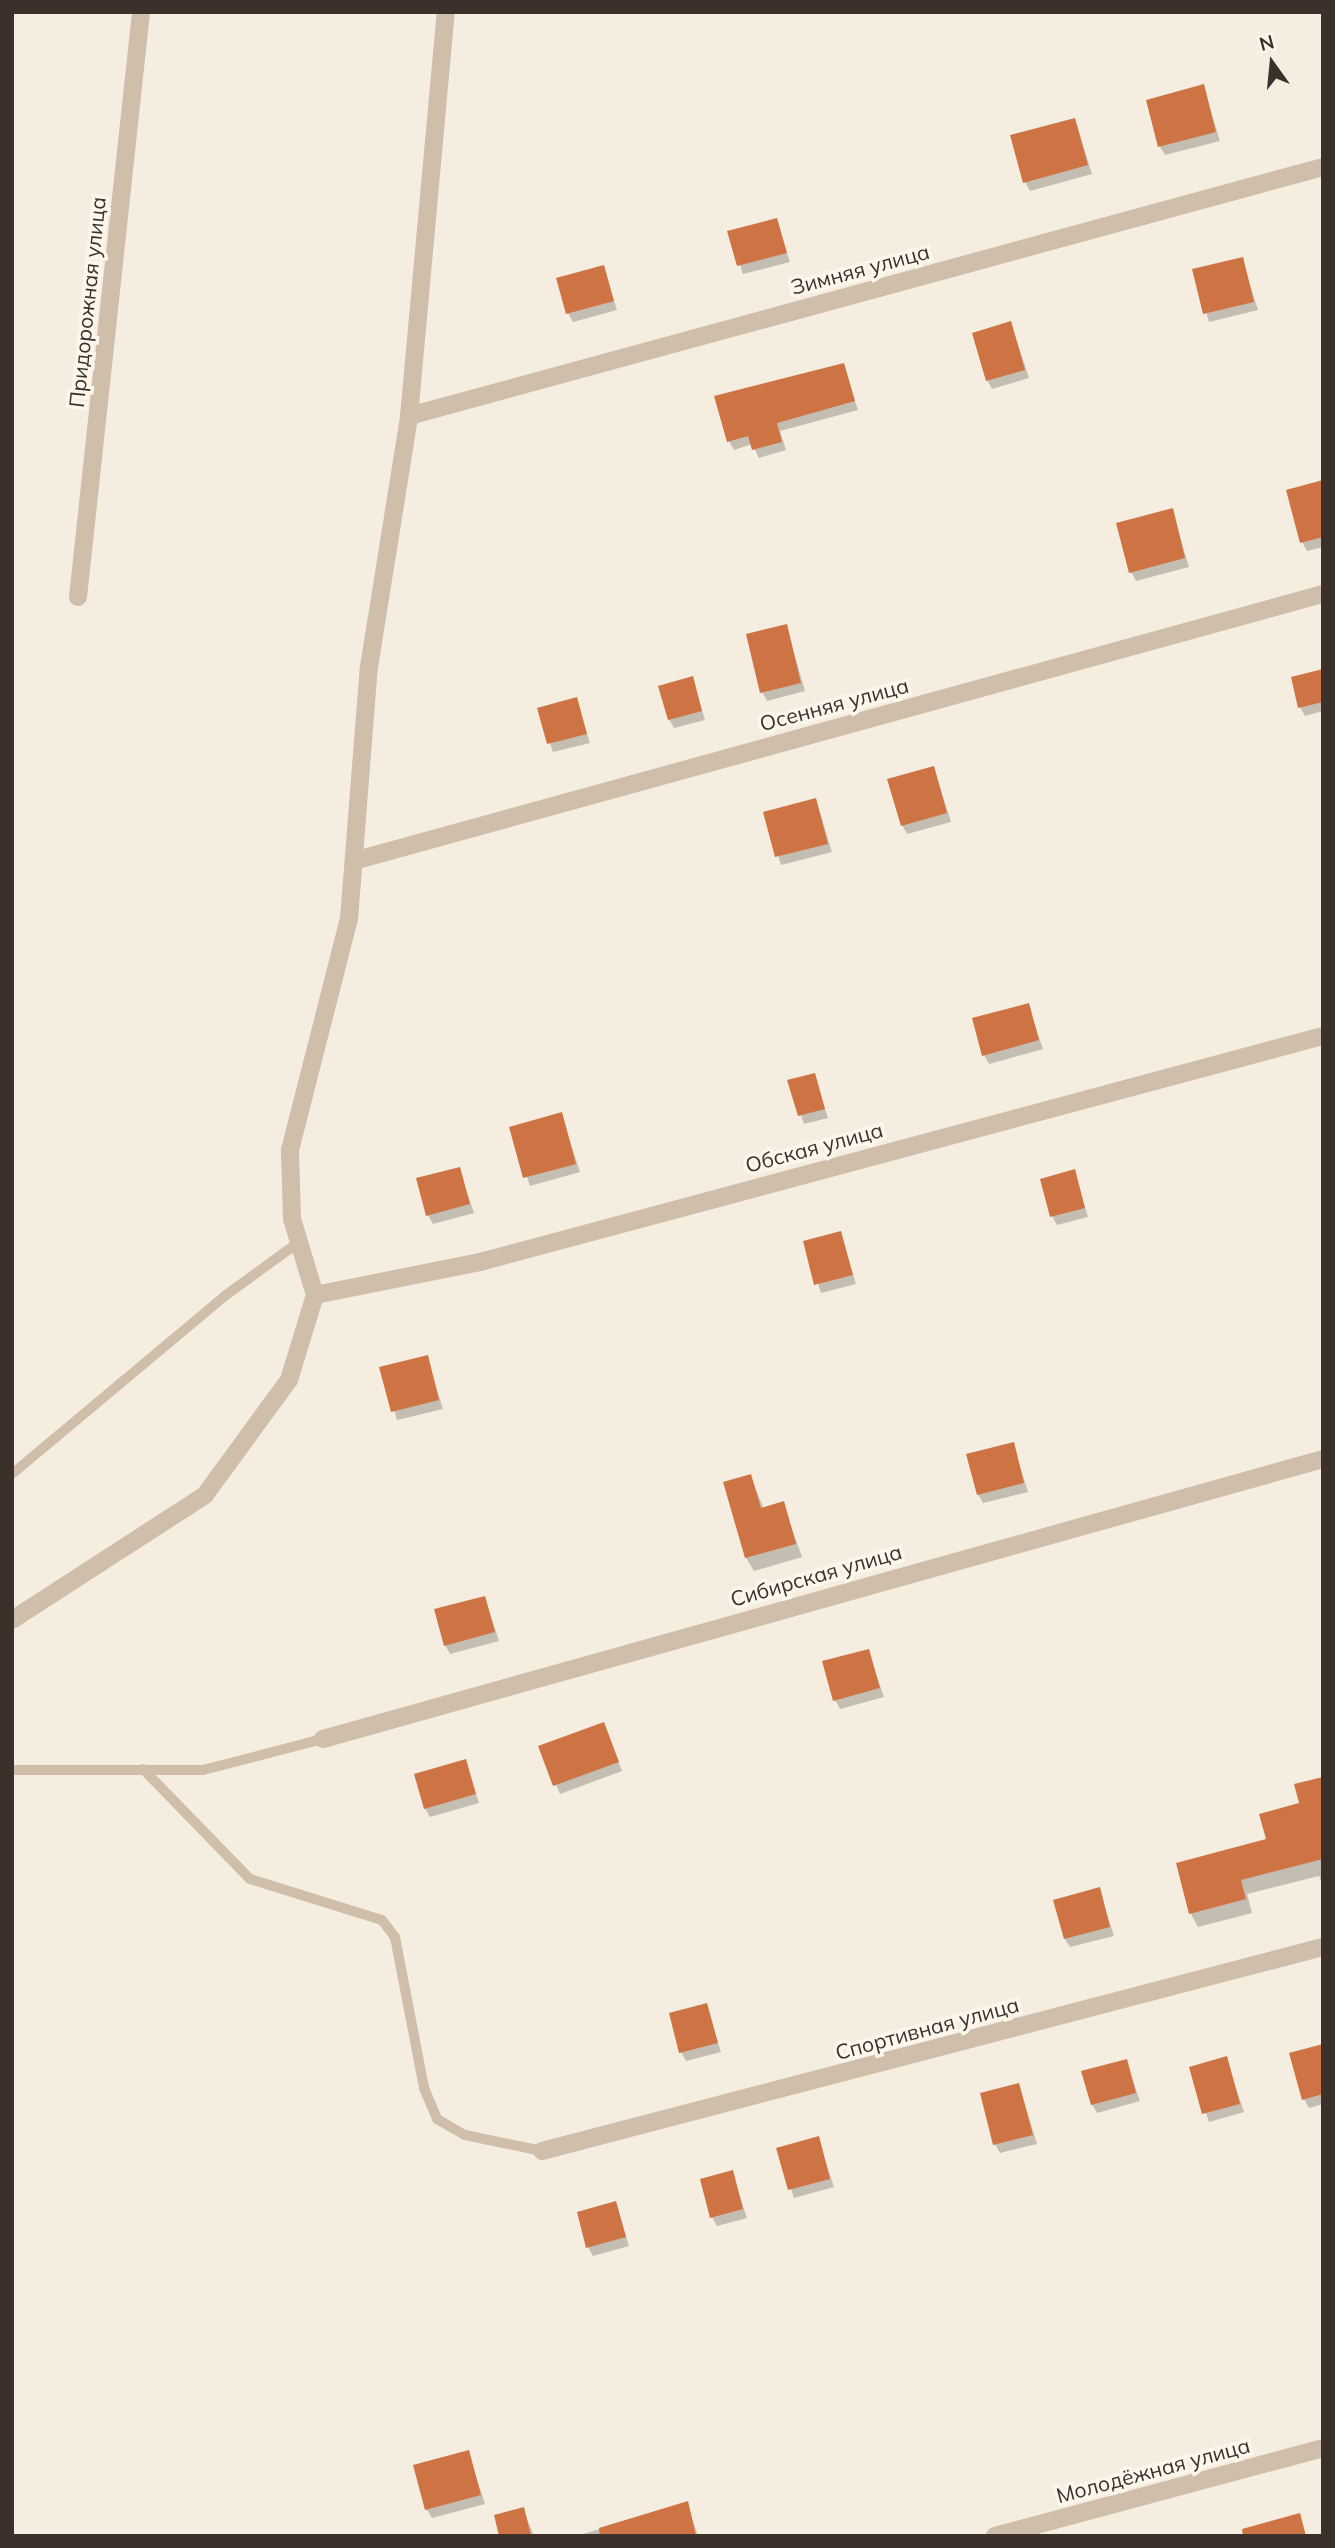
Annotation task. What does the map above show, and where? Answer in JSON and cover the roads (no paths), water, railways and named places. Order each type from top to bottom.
[{"type":"street","name":"Придорожная улица","points":[[78,597],[141,12]]},
{"type":"street","points":[[12,1620],[205,1495],[289,1380],[315,1295],[287,1188],[290,1150],[349,919],[357,860],[369,667],[409,416],[446,12]]},
{"type":"street","name":"Зимняя улица","points":[[409,416],[1323,167]]},
{"type":"street","name":"Осенняя улица","points":[[357,860],[1323,594]]},
{"type":"street","name":"Обская улица","points":[[315,1295],[480,1262],[1323,1036]]},
{"type":"street","name":"Сибирская улица","points":[[323,1739],[1323,1459]]},
{"type":"street","name":"Спортивная улица","points":[[542,2151],[1323,1947]]},
{"type":"street","name":"Молодёжная улица","points":[[995,2536],[1323,2448]]},
{"type":"lane","points":[[12,1474],[226,1295],[299,1242]]},
{"type":"lane","points":[[12,1770],[203,1770],[323,1739]]},
{"type":"lane","points":[[143,1769],[250,1879],[382,1920],[395,1937],[424,2088],[437,2119],[465,2135],[542,2151]]}]
